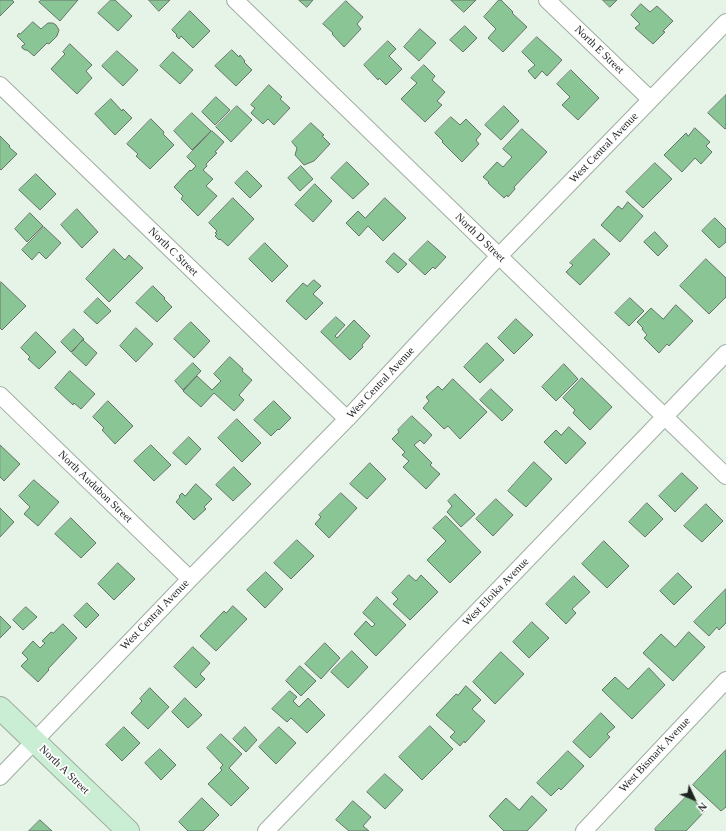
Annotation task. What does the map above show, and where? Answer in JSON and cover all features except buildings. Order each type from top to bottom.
[{"type":"street","name":"North D Street","points":[[235,0],[726,476]]},
{"type":"street","name":"North E Street","points":[[547,0],[650,99]]},
{"type":"street","name":"West Central Avenue","points":[[0,777],[190,578],[346,419],[499,256],[726,22]]},
{"type":"street","name":"North C Street","points":[[0,85],[346,419]]},
{"type":"street","name":"West Eloika Avenue","points":[[266,831],[726,353]]},
{"type":"street","name":"North Audubon Street","points":[[0,395],[190,578]]},
{"type":"street","name":"West Bismark Avenue","points":[[584,831],[726,680]]},
{"type":"street","name":"North A Street","points":[[0,708],[128,831]]}]
